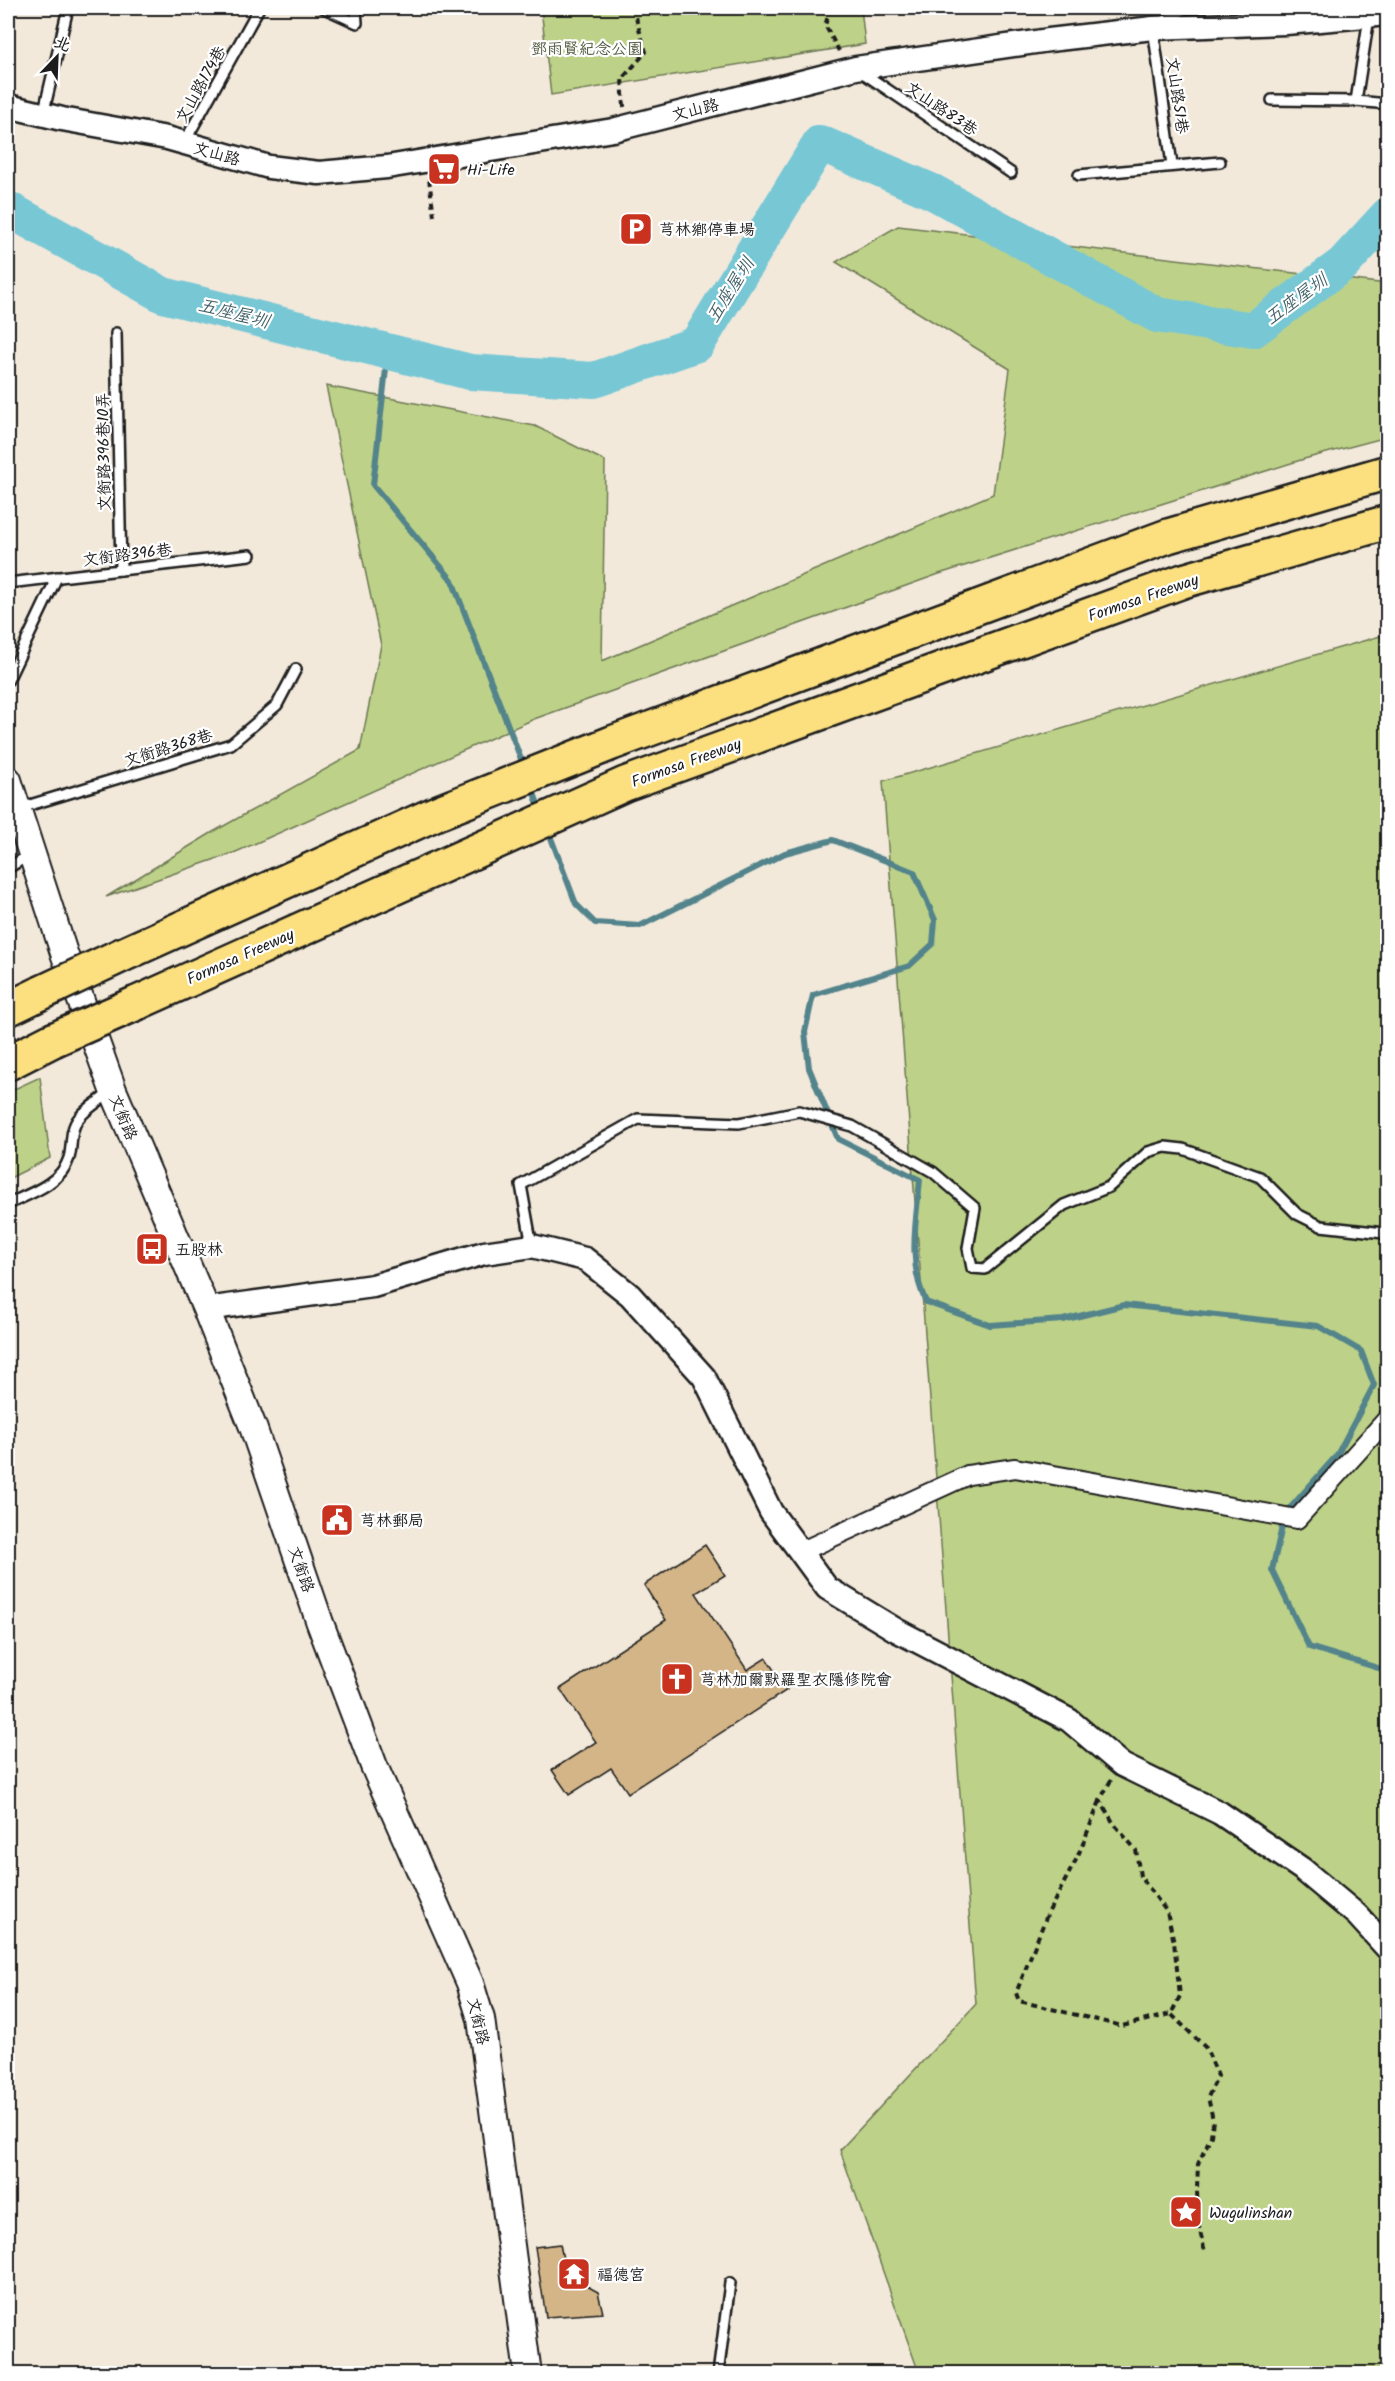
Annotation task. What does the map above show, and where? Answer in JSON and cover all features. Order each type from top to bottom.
[{"type":"highway","points":[[8,1009],[439,812],[612,743],[1168,536],[1388,472]]},
{"type":"highway","name":"Formosa Freeway","points":[[8,1062],[625,784],[1184,582],[1388,522]]},
{"type":"main road","name":"文銜路","points":[[8,780],[64,954],[112,1090],[207,1309],[374,1766],[442,1916],[470,1983],[482,2019],[528,2373]]},
{"type":"street","name":"文山路","points":[[8,106],[184,143],[269,167],[319,173],[426,160],[625,127],[856,68],[1049,40],[1153,28],[1378,16]]},
{"type":"street","points":[[207,1309],[373,1286],[484,1254],[532,1246],[585,1259],[630,1295],[704,1377],[771,1512],[827,1588],[896,1630],[1069,1720],[1122,1766],[1220,1814],[1302,1869],[1357,1915],[1388,1948]]},
{"type":"street","points":[[800,1552],[968,1475],[1015,1468],[1297,1520],[1388,1418]]},
{"type":"lane","points":[[43,115],[68,8]]},
{"type":"lane","name":"文山路174巷","points":[[184,143],[259,8]]},
{"type":"lane","points":[[324,8],[357,23],[356,8]]},
{"type":"lane","points":[[1153,28],[1186,8]]},
{"type":"lane","points":[[1356,101],[1378,16]]},
{"type":"lane","name":"文山路51巷","points":[[1153,28],[1172,165]]},
{"type":"lane","name":"文山路83巷","points":[[856,68],[1011,173]]},
{"type":"lane","points":[[1272,100],[1356,101],[1388,105]]},
{"type":"lane","points":[[1079,175],[1220,162]]},
{"type":"lane","name":"文銜路396巷10弄","points":[[116,333],[121,570]]},
{"type":"lane","name":"文銜路396巷","points":[[8,583],[250,555]]},
{"type":"lane","points":[[8,680],[57,578]]},
{"type":"lane","name":"文銜路368巷","points":[[18,809],[231,744],[277,705],[296,669]]},
{"type":"lane","points":[[8,868],[33,853]]},
{"type":"lane","points":[[8,1204],[46,1186],[62,1171],[69,1159],[73,1128],[79,1118],[112,1090]]},
{"type":"lane","points":[[532,1246],[521,1185],[638,1119],[740,1123],[799,1111],[852,1126],[933,1172],[975,1208],[968,1248],[972,1268],[985,1269],[1064,1205],[1109,1187],[1148,1152],[1165,1147],[1182,1149],[1260,1177],[1297,1214],[1321,1226],[1383,1233]]},
{"type":"lane","points":[[718,2373],[730,2283]]},
{"type":"path","points":[[625,127],[622,79],[646,51],[637,22],[636,8]]},
{"type":"path","points":[[831,8],[825,25],[841,56],[856,68]]},
{"type":"path","points":[[426,160],[434,216]]},
{"type":"path","points":[[1100,1800],[1114,1824],[1136,1850],[1140,1876],[1167,1912],[1174,1942],[1180,1996],[1171,2014],[1122,2026],[1019,2001],[1016,1993],[1047,1915],[1077,1858],[1100,1800],[1106,1785],[1122,1766]]},
{"type":"path","points":[[1171,2014],[1206,2048],[1218,2076],[1208,2097],[1213,2120],[1212,2136],[1198,2164],[1198,2223],[1205,2252]]},
{"type":"green space","name":"鄧雨賢紀念公園","points":[[541,8],[861,8],[865,44],[551,95]]},
{"type":"green space","points":[[898,226],[1387,284],[1387,437],[1304,459],[939,574],[534,719],[236,852],[106,897],[213,832],[360,750],[381,645],[326,386],[535,426],[605,461],[602,661],[993,494],[1010,369],[836,262]]},
{"type":"green space","points":[[1387,634],[1387,2373],[919,2373],[840,2150],[976,2004],[883,781]]},
{"type":"green space","points":[[40,1077],[50,1158],[8,1179],[8,1092]]},
{"type":"building","name":"芎林加爾默羅聖衣隱修院會","points":[[705,1545],[725,1575],[696,1593],[747,1670],[766,1658],[787,1690],[628,1793],[611,1768],[569,1795],[552,1770],[596,1742],[560,1689],[666,1620],[644,1585]]},
{"type":"building","points":[[560,2244],[564,2264],[582,2262],[585,2285],[598,2292],[603,2313],[546,2317],[535,2247]]},
{"type":"waterway","name":"五座屋圳","points":[[8,209],[163,295],[470,372],[594,380],[697,344],[820,143],[933,192],[1157,315],[1253,330],[1343,264],[1388,215]]},
{"type":"waterway","points":[[388,351],[373,485],[452,580],[524,767]]},
{"type":"waterway","points":[[531,785],[541,812]]},
{"type":"waterway","points":[[548,830],[576,904],[595,923],[640,926],[785,853],[833,840],[914,872],[935,920],[933,944],[909,966],[813,995],[805,1032],[809,1068],[838,1139],[920,1180],[914,1242],[916,1272],[926,1302],[990,1325],[1063,1320],[1124,1305],[1318,1326],[1361,1351],[1374,1385],[1337,1455],[1285,1514],[1272,1570],[1309,1647],[1388,1671]]},
{"type":"waterway","points":[[1388,1854],[1388,1859]]},
{"type":"place","name":"Hi-Life","points":[[444,169]]},
{"type":"place","name":"芎林鄉停車場","points":[[636,229]]},
{"type":"place","name":"五股林","points":[[152,1249]]},
{"type":"place","name":"芎林郵局","points":[[337,1520]]},
{"type":"place","name":"芎林加爾默羅聖衣隱修院會","points":[[677,1679]]},
{"type":"place","name":"Wugulinshan","points":[[1186,2212]]},
{"type":"place","name":"福德宮","points":[[574,2274]]}]
